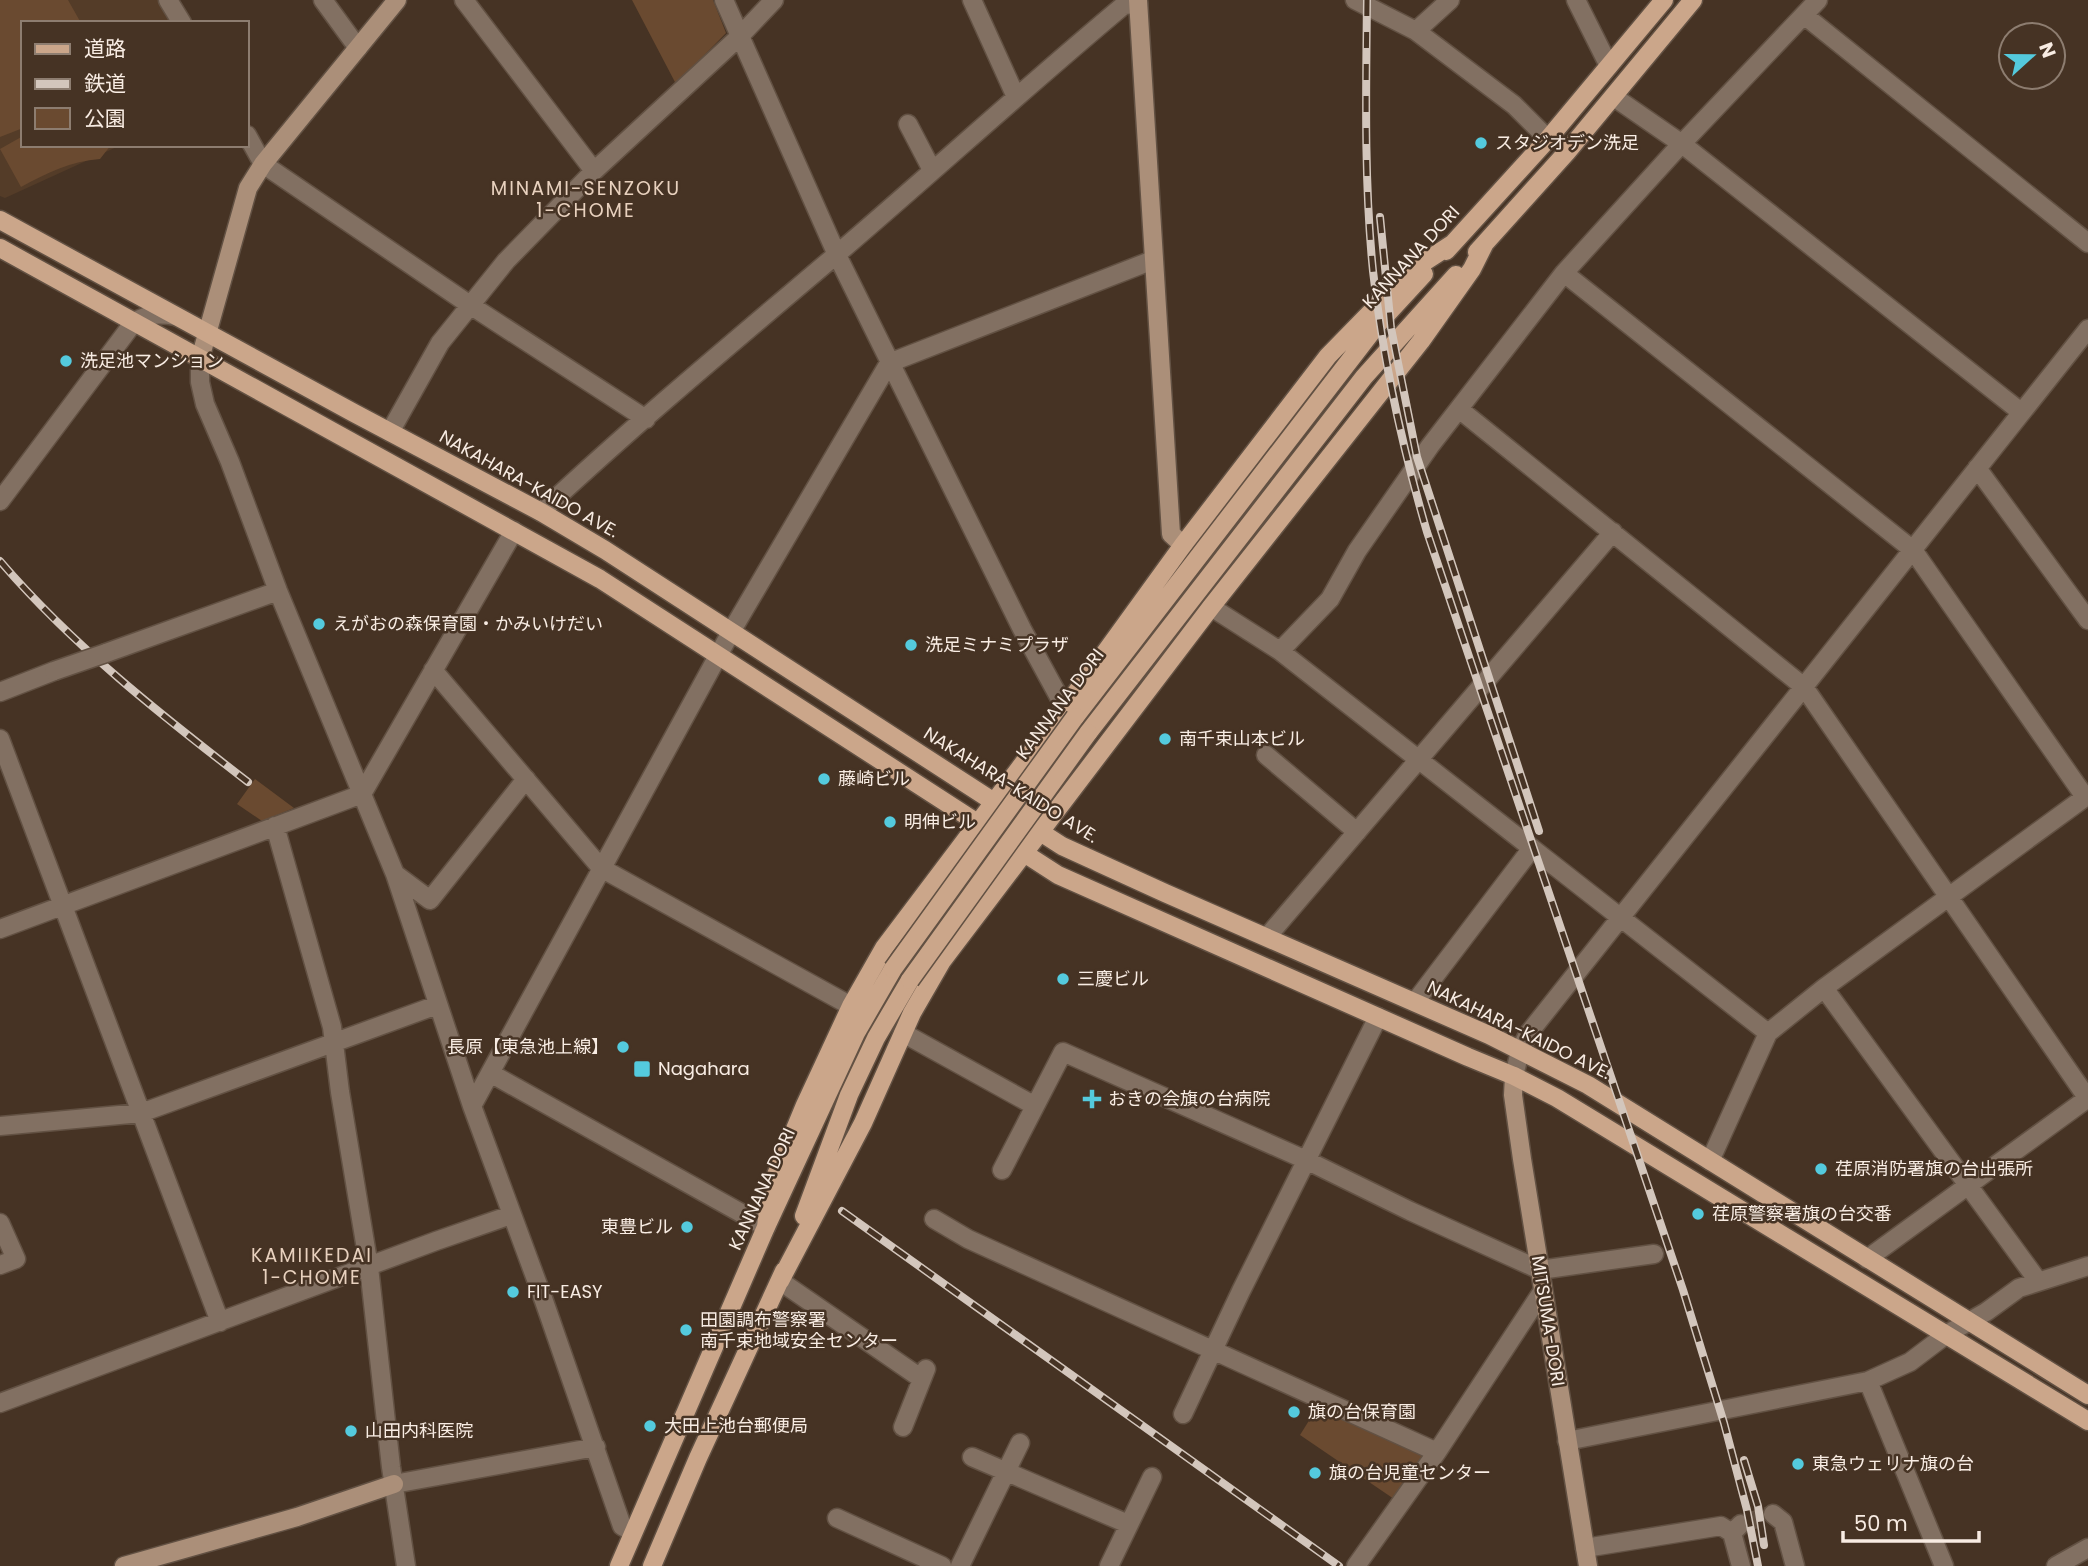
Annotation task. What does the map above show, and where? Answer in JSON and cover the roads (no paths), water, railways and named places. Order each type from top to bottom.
[{"type":"main road","name":"KANNANA DORI","points":[[619,1566],[766,1227],[856,1033],[893,969],[1070,713],[1377,325],[1548,139],[1664,0]]},
{"type":"main road","points":[[780,1281],[849,1095],[876,1038],[910,980],[1088,733],[1364,377],[1614,97],[1693,0]]},
{"type":"main road","name":"NAKAHARA-KAIDO AVE.","points":[[0,220],[541,512],[635,568],[993,802],[1072,850],[1415,1002],[1588,1085],[2088,1395]]},
{"type":"main road","points":[[652,1566],[698,1458],[780,1281],[863,1124],[903,1033],[942,961],[1211,607],[1422,341],[1472,269],[1485,243]]},
{"type":"main road","points":[[766,1227],[771,1187],[827,1052],[884,948],[993,802],[1070,713],[1182,545],[1328,356],[1412,270],[1452,244]]},
{"type":"main road","points":[[0,247],[600,579],[1058,875],[1514,1076],[1557,1098],[2088,1421]]},
{"type":"street","points":[[168,0],[181,21]]},
{"type":"street","points":[[323,0],[358,48]]},
{"type":"street","points":[[397,0],[247,188],[200,359],[202,395],[278,591],[395,874],[472,1106],[622,1526],[633,1532]]},
{"type":"street","points":[[464,0],[594,172]]},
{"type":"street","points":[[724,0],[836,255],[1022,629],[1070,713]]},
{"type":"street","points":[[390,432],[440,343],[506,261],[594,172],[739,37],[774,0]]},
{"type":"street","points":[[972,0],[1016,97]]},
{"type":"street","points":[[1355,0],[1416,31],[1514,105],[1548,139]]},
{"type":"street","points":[[1416,31],[1450,0]]},
{"type":"street","points":[[1576,0],[1609,66]]},
{"type":"street","points":[[1280,650],[1329,599],[1357,551],[1459,408],[1564,273],[1818,0]]},
{"type":"street","points":[[541,512],[1016,97],[1124,5],[1138,2],[1171,534],[1182,545]]},
{"type":"street","points":[[1804,15],[2088,243]]},
{"type":"street","points":[[1614,97],[1682,144],[2021,412]]},
{"type":"street","points":[[908,124],[932,170]]},
{"type":"street","points":[[248,137],[264,164],[470,305],[646,419]]},
{"type":"street","points":[[472,1106],[732,632],[889,363],[1153,260]]},
{"type":"street","points":[[1564,273],[1913,550],[2087,796],[1824,988],[1768,1033],[1710,1161]]},
{"type":"street","points":[[0,500],[134,321],[161,313],[175,316]]},
{"type":"street","points":[[1514,1076],[1520,1051],[1528,1034],[2088,328]]},
{"type":"street","points":[[1459,408],[1804,687],[2088,1099],[1867,1259]]},
{"type":"street","points":[[1977,468],[2085,608]]},
{"type":"street","points":[[0,929],[362,794],[514,531]]},
{"type":"street","points":[[1267,937],[1613,532]]},
{"type":"street","points":[[0,692],[278,591]]},
{"type":"street","points":[[1211,607],[1280,650],[1768,1033]]},
{"type":"street","points":[[433,670],[601,868],[851,1006]]},
{"type":"street","points":[[0,739],[220,1322]]},
{"type":"street","points":[[1266,755],[1357,832]]},
{"type":"street","points":[[395,874],[430,900],[526,779]]},
{"type":"street","points":[[275,826],[335,1042],[340,1093],[369,1267],[406,1566]]},
{"type":"street","points":[[1415,1002],[1532,848]]},
{"type":"street","points":[[1824,988],[2038,1281]]},
{"type":"street","points":[[0,1126],[141,1113],[437,1005]]},
{"type":"street","points":[[1183,1414],[1378,1017]]},
{"type":"street","points":[[903,1033],[1035,1106]]},
{"type":"street","points":[[1002,1170],[1063,1052],[1306,1160],[1539,1270],[1654,1254]]},
{"type":"street","points":[[490,1073],[766,1227]]},
{"type":"street","name":"MITSUMA-DORI","points":[[1514,1076],[1513,1095],[1542,1292],[1588,1566]]},
{"type":"street","points":[[0,1403],[511,1215]]},
{"type":"street","points":[[934,1219],[968,1239],[1437,1452]]},
{"type":"street","points":[[0,1223],[16,1259],[0,1265]]},
{"type":"street","points":[[1567,1441],[1868,1381],[1910,1362],[1947,1334],[2020,1289],[2088,1266]]},
{"type":"street","points":[[780,1281],[924,1374],[903,1427]]},
{"type":"street","points":[[1356,1566],[1437,1452],[1542,1292]]},
{"type":"street","points":[[1868,1381],[1944,1566]]},
{"type":"street","points":[[960,1566],[1020,1443]]},
{"type":"street","points":[[132,1565],[297,1517],[394,1484],[596,1447]]},
{"type":"street","points":[[972,1457],[1128,1524]]},
{"type":"street","points":[[1109,1566],[1152,1476]]},
{"type":"street","points":[[1773,1514],[1783,1522],[1795,1566]]},
{"type":"street","points":[[837,1518],[943,1566]]},
{"type":"street","points":[[1585,1548],[1721,1526],[1736,1529],[1741,1566]]},
{"type":"street","points":[[2056,1566],[2088,1548]]},
{"type":"tunnel","points":[[1741,1524],[1773,1514]]},
{"type":"railway","points":[[1367,0],[1367,170],[1373,271],[1394,403],[1409,467],[1427,532],[1683,1290],[1724,1423],[1747,1510],[1758,1566]]},
{"type":"railway","points":[[1380,217],[1391,328],[1417,457],[1539,831]]},
{"type":"railway","points":[[0,561],[57,622],[118,678],[248,782]]},
{"type":"railway","points":[[842,1211],[1339,1566]]},
{"type":"railway","points":[[1744,1460],[1758,1506],[1764,1545]]},
{"type":"place","name":"スタジオデン洗足","points":[[1481,143]]},
{"type":"place","name":"洗足池マンション","points":[[66,361]]},
{"type":"place","name":"えがおの森保育園・かみいけだい","points":[[319,624]]},
{"type":"place","name":"洗足ミナミプラザ","points":[[911,645]]},
{"type":"place","name":"南千束山本ビル","points":[[1165,739]]},
{"type":"place","name":"藤崎ビル","points":[[824,779]]},
{"type":"place","name":"明伸ビル","points":[[890,822]]},
{"type":"place","name":"三慶ビル","points":[[1063,979]]},
{"type":"place","name":"長原【東急池上線】","points":[[623,1047]]},
{"type":"place","name":"Nagahara","points":[[642,1069]]},
{"type":"place","name":"おきの会旗の台病院","points":[[1092,1099]]},
{"type":"place","name":"荏原消防署旗の台出張所","points":[[1821,1169]]},
{"type":"place","name":"荏原警察署旗の台交番","points":[[1698,1214]]},
{"type":"place","name":"東豊ビル","points":[[687,1227]]},
{"type":"place","name":"FIT-EASY","points":[[513,1292]]},
{"type":"place","name":"田園調布警察署 南千束地域安全センター","points":[[686,1330]]},
{"type":"place","name":"旗の台保育園","points":[[1294,1412]]},
{"type":"place","name":"大田上池台郵便局","points":[[650,1426]]},
{"type":"place","name":"山田内科医院","points":[[351,1431]]},
{"type":"place","name":"東急ウェリナ旗の台","points":[[1798,1464]]},
{"type":"place","name":"旗の台児童センター","points":[[1315,1473]]},
{"type":"district","name":"MINAMI-SENZOKU 1-CHOME","points":[[586,199]]},
{"type":"district","name":"KAMIIKEDAI 1-CHOME","points":[[312,1266]]}]
